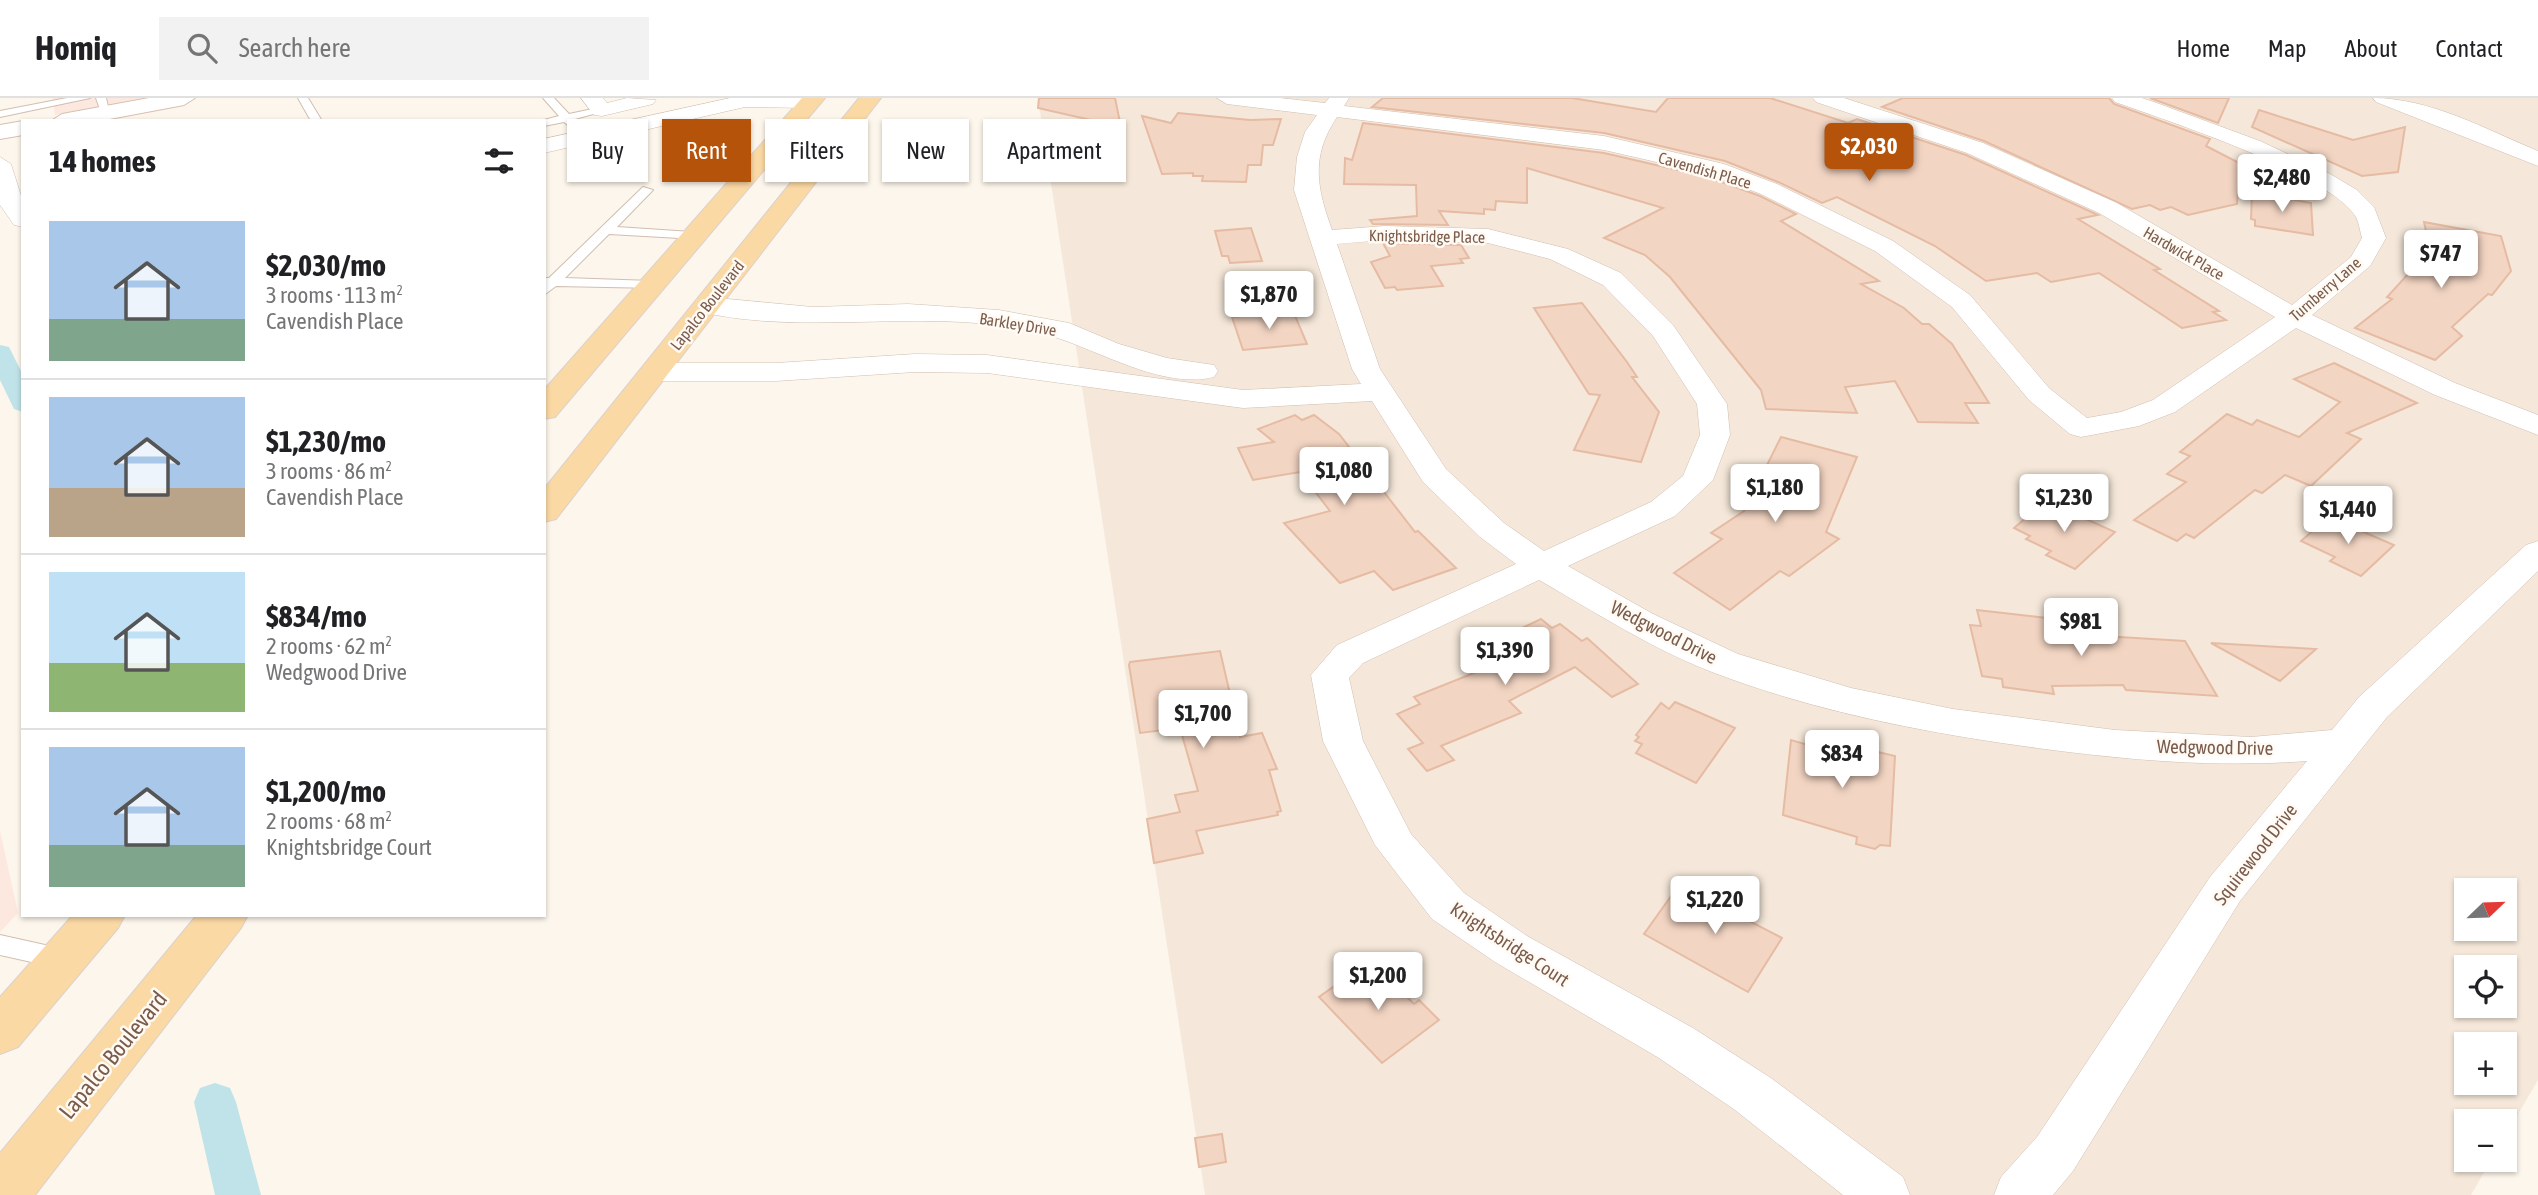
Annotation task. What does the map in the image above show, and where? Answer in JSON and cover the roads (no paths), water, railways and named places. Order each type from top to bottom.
[{"type":"main road","name":"Lapalco Boulevard","points":[[853,119],[870,98]]},
{"type":"main road","points":[[805,119],[816,99]]},
{"type":"main road","points":[[546,405],[553,389],[652,285],[692,236],[816,99]]},
{"type":"main road","points":[[751,249],[754,217],[800,156],[780,152],[763,156]]},
{"type":"main road","name":"Lapalco Boulevard","points":[[546,509],[804,182]]},
{"type":"main road","points":[[0,1032],[100,917]]},
{"type":"main road","name":"Lapalco Boulevard","points":[[2,1195],[103,1064],[223,917]]},
{"type":"street","points":[[67,119],[104,105],[184,98]]},
{"type":"street","points":[[597,104],[654,98]]},
{"type":"street","name":"Cavendish Place","points":[[1227,98],[1335,103],[1604,143],[1716,169],[1769,189],[1884,246],[1961,301],[2078,442]]},
{"type":"street","name":"Hardwick Place","points":[[1823,98],[1975,148],[2108,208],[2294,317],[2445,389],[2538,426]]},
{"type":"street","name":"Turnberry Lane","points":[[2078,442],[2164,406],[2294,317],[2361,261],[2374,238],[2365,212],[2323,181],[2250,145],[2122,98]]},
{"type":"street","points":[[2383,98],[2448,121],[2538,159]]},
{"type":"street","points":[[648,121],[744,99],[816,99]]},
{"type":"street","name":"Wedgwood Drive","points":[[1335,103],[1316,132],[1307,168],[1306,190],[1320,238],[1373,381],[1434,475],[1492,530],[1542,566],[1640,622],[1726,663],[1850,701],[1953,723],[2115,744],[2251,751],[2344,743]]},
{"type":"street","points":[[0,132],[21,128]]},
{"type":"street","points":[[546,146],[567,140]]},
{"type":"street","points":[[0,164],[8,194],[17,215],[21,218]]},
{"type":"street","name":"Knightsbridge Place","points":[[1320,238],[1385,233],[1459,233],[1488,236],[1559,254],[1612,279],[1663,331],[1712,404],[1715,435],[1697,480],[1663,509],[1542,566]]},
{"type":"street","name":"Barkley Drive","points":[[707,305],[813,315],[908,312],[999,318],[1059,329],[1109,350],[1165,366],[1186,381],[1238,375],[1373,381]]},
{"type":"street","points":[[839,369],[875,314]]},
{"type":"street","points":[[1038,370],[1059,329]]},
{"type":"street","points":[[655,372],[839,369],[915,363],[987,364],[1186,381]]},
{"type":"street","name":"Squirewood Drive","points":[[2020,1195],[2055,1154],[2225,889],[2373,707],[2538,552]]},
{"type":"street","name":"Knightsbridge Court","points":[[1542,566],[1350,654],[1330,675],[1343,741],[1396,845],[1448,906],[1511,949],[1676,1043],[1753,1094],[1884,1195]]},
{"type":"lane","points":[[0,114],[85,98]]},
{"type":"lane","points":[[303,98],[316,119]]},
{"type":"lane","points":[[548,98],[566,118]]},
{"type":"lane","points":[[546,123],[566,118],[597,104]]},
{"type":"lane","points":[[547,285],[647,190]]},
{"type":"lane","points":[[607,230],[692,236]]},
{"type":"lane","points":[[547,285],[652,285]]},
{"type":"lane","points":[[0,945],[63,959]]},
{"type":"waterway","points":[[0,352],[21,399]]},
{"type":"waterway","points":[[215,1102],[238,1195]]}]
